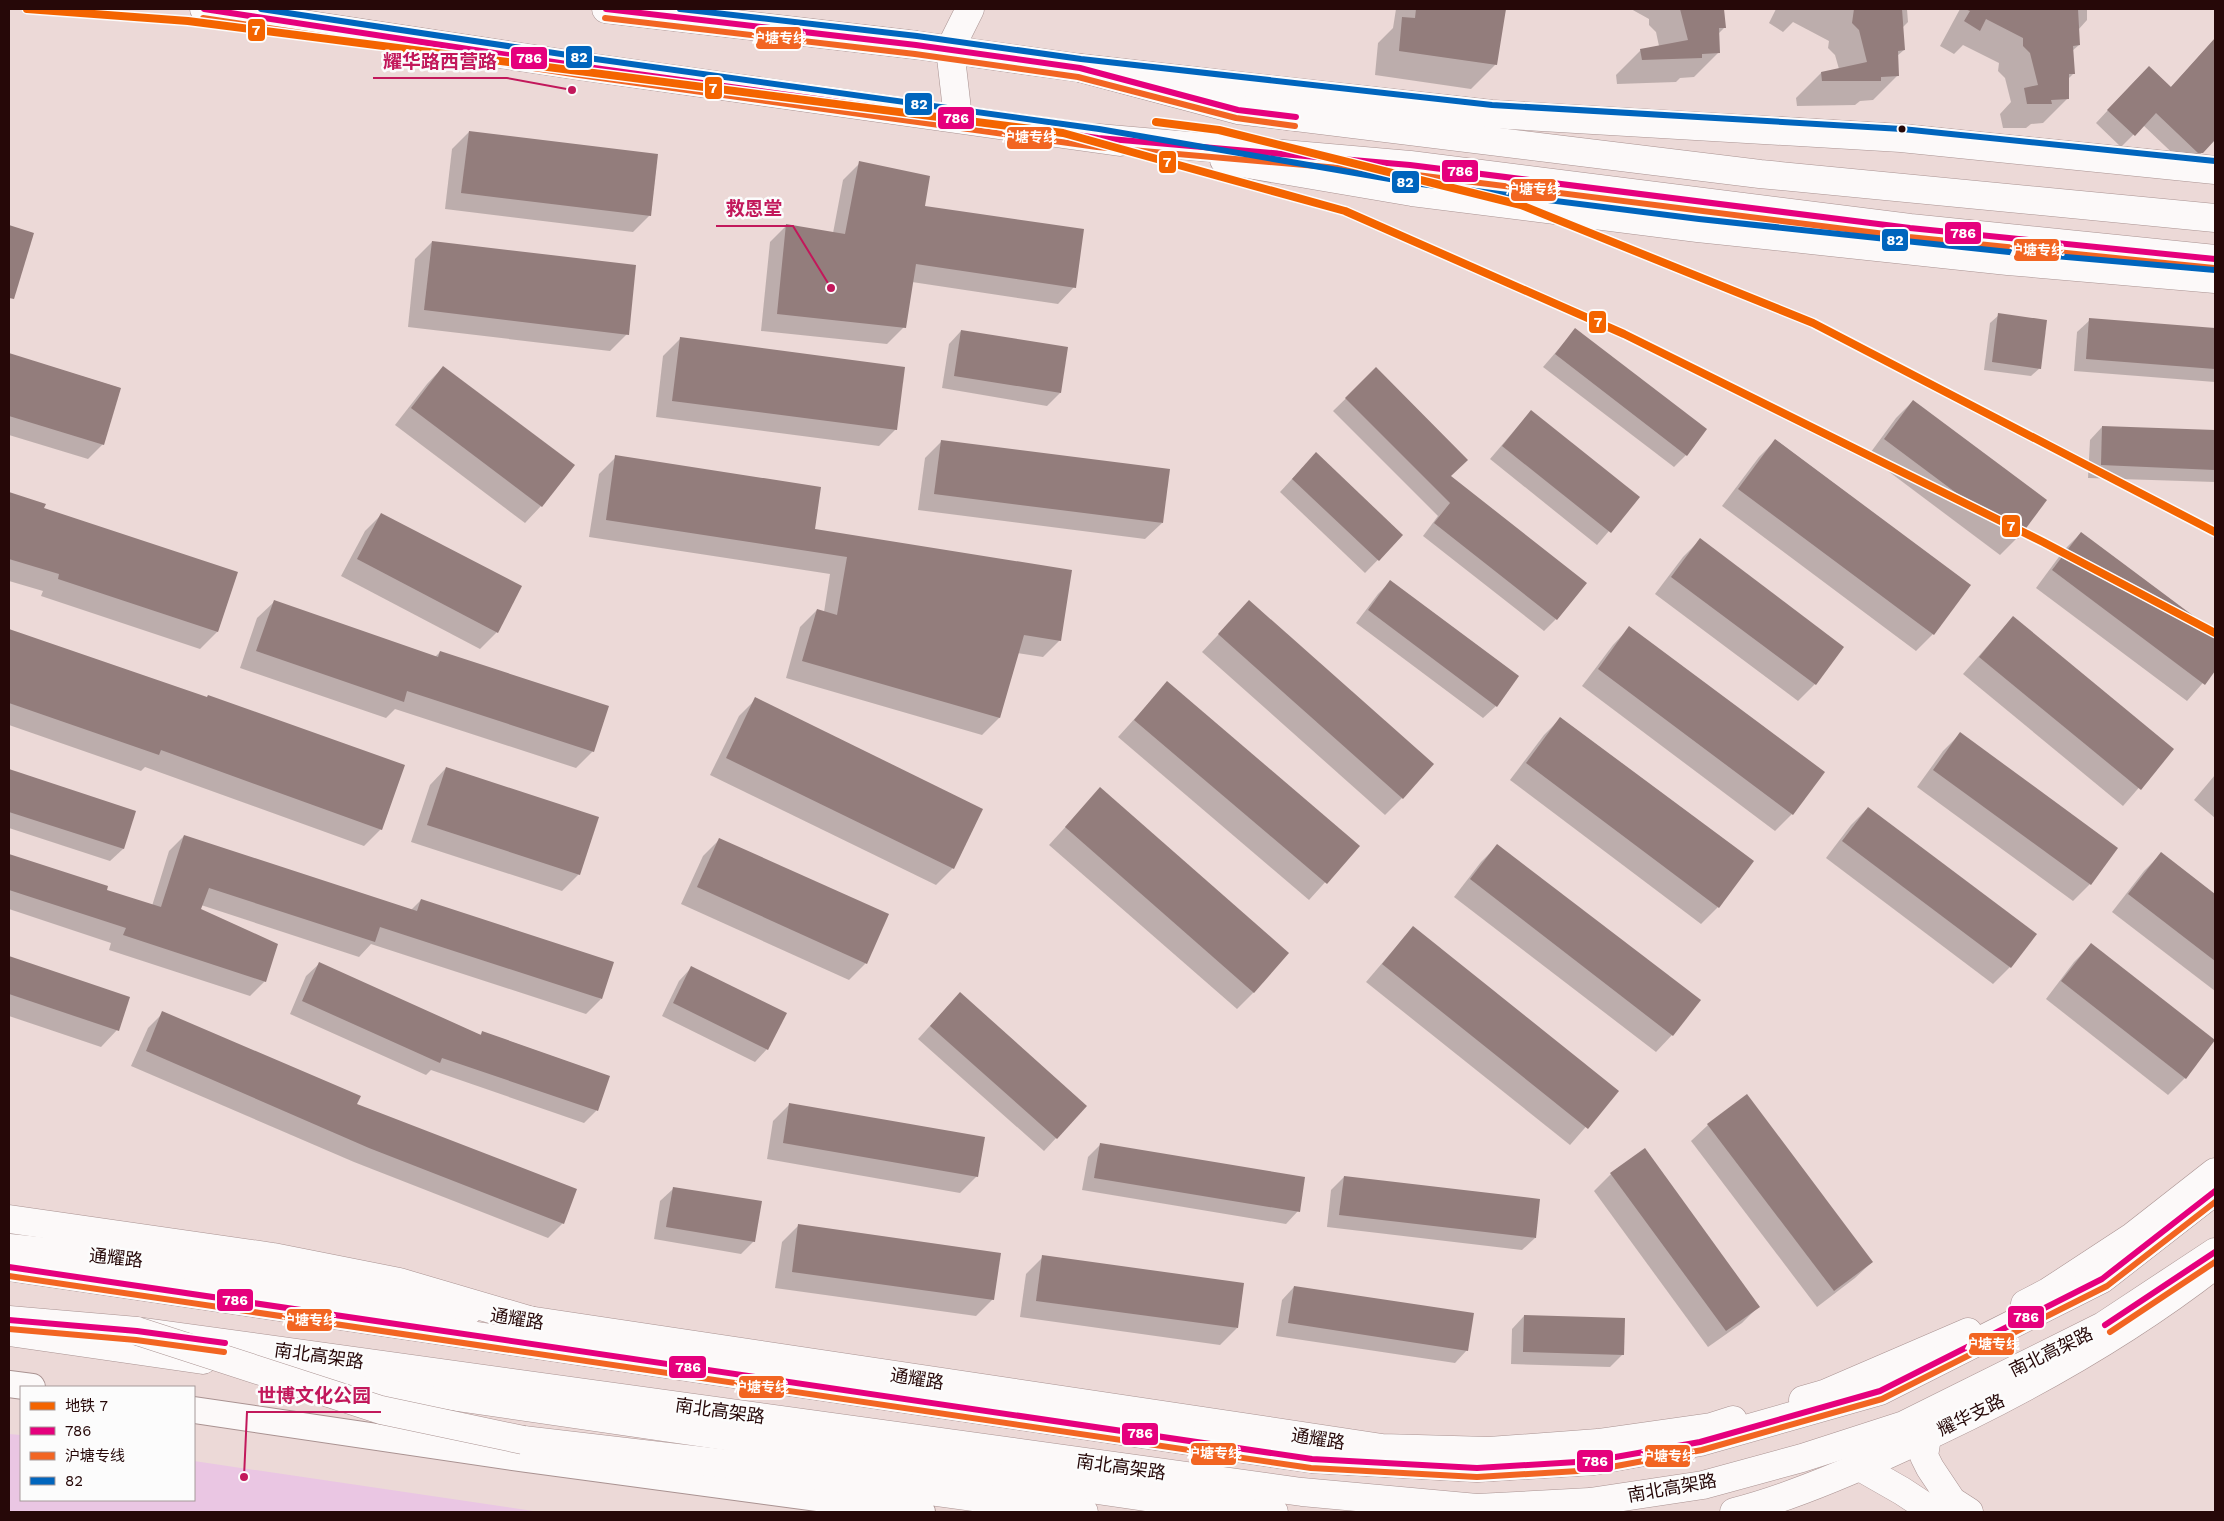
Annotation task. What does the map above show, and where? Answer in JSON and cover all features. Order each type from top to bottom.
[{"type":"main road","points":[[204,9],[580,66],[1098,138],[1412,192],[1698,228],[1989,259],[2215,279]]},
{"type":"main road","points":[[606,9],[950,49],[1080,68],[1491,114],[1901,138],[2215,170]]},
{"type":"main road","points":[[958,118],[950,49],[970,9]]},
{"type":"main road","points":[[1080,68],[1238,110],[1760,174],[2215,218]]},
{"type":"main road","points":[[1098,138],[1410,165],[1910,228],[2215,259]]},
{"type":"main road","name":"通耀路","points":[[9,1248],[157,1262],[532,1321],[1382,1448],[1488,1451],[1598,1443],[1711,1427],[1824,1394],[1938,1347],[2048,1292],[2132,1236],[2215,1172]]},
{"type":"main road","name":"南北高架路","points":[[9,1267],[1312,1459],[1477,1468],[1593,1461],[1700,1442],[1880,1391],[2102,1279],[2215,1191]]},
{"type":"main road","points":[[9,1219],[272,1257],[399,1282],[532,1321]]},
{"type":"main road","name":"南北高架路","points":[[9,1320],[137,1331],[1292,1490],[1477,1508],[1590,1502],[1702,1485],[1802,1458],[1904,1425],[2103,1326],[2214,1266]]},
{"type":"main road","name":"耀华支路","points":[[1734,1512],[1860,1467],[2048,1376],[2119,1334],[2214,1266]]},
{"type":"main road","points":[[137,1331],[381,1410],[523,1440],[754,1467],[1084,1512]]},
{"type":"main road","points":[[9,1332],[1156,1499],[1274,1512]]},
{"type":"main road","points":[[1927,1436],[1924,1456],[1930,1468],[1952,1501],[1969,1512]]},
{"type":"main road","points":[[1860,1467],[1934,1512]]},
{"type":"street","points":[[9,1384],[24,1386]]},
{"type":"street","points":[[195,1410],[526,1459],[922,1512]]},
{"type":"shaded area","points":[[9,1434],[20,1435],[20,1501],[195,1501],[195,1461],[540,1512],[9,1512]]},
{"type":"building","points":[[1416,9],[1506,9],[1497,65],[1399,51],[1402,17],[1415,18]]},
{"type":"building","points":[[1680,9],[1724,9],[1726,28],[1719,28],[1720,53],[1702,54],[1702,58],[1642,60],[1640,49],[1688,40]]},
{"type":"building","points":[[1854,9],[1902,9],[1905,50],[1898,51],[1899,76],[1881,77],[1881,81],[1822,81],[1821,72],[1867,62],[1859,30],[1852,23]]},
{"type":"building","points":[[1965,9],[2078,9],[2080,45],[2073,46],[2075,74],[2069,74],[2069,99],[2051,100],[2052,104],[2027,104],[2024,88],[2038,85],[2030,53],[2023,46],[2023,38],[1986,19],[1980,31],[1964,21],[1970,11]]},
{"type":"building","points":[[2215,38],[2215,140],[2203,153],[2198,153],[2156,113],[2135,136],[2107,110],[2149,66],[2171,87]]},
{"type":"building","points":[[469,131],[658,154],[651,216],[461,193]]},
{"type":"building","points":[[859,161],[930,176],[925,206],[1084,229],[1076,288],[916,264],[906,328],[777,314],[786,224],[845,234]]},
{"type":"building","points":[[9,225],[34,233],[14,299],[9,298]]},
{"type":"building","points":[[432,241],[636,265],[629,335],[424,310]]},
{"type":"building","points":[[1998,313],[2047,320],[2041,369],[1992,362]]},
{"type":"building","points":[[2089,318],[2215,328],[2215,369],[2086,359]]},
{"type":"building","points":[[1575,328],[1707,429],[1687,456],[1555,354]]},
{"type":"building","points":[[961,330],[1068,347],[1061,393],[954,376]]},
{"type":"building","points":[[680,337],[905,367],[897,430],[672,401]]},
{"type":"building","points":[[9,353],[121,388],[104,445],[9,416]]},
{"type":"building","points":[[443,366],[575,465],[542,507],[411,408]]},
{"type":"building","points":[[1376,367],[1468,460],[1451,476],[1587,583],[1557,620],[1434,523],[1450,503],[1345,398]]},
{"type":"building","points":[[1913,400],[2047,500],[2018,539],[1884,439]]},
{"type":"building","points":[[1531,410],[1640,497],[1611,533],[1502,446]]},
{"type":"building","points":[[2102,426],[2215,430],[2215,470],[2101,465]]},
{"type":"building","points":[[1775,439],[1971,585],[1934,635],[1738,489]]},
{"type":"building","points":[[941,440],[1170,469],[1163,523],[934,494]]},
{"type":"building","points":[[1316,452],[1403,535],[1379,561],[1292,479]]},
{"type":"building","points":[[615,455],[821,487],[815,529],[1072,570],[1061,641],[1024,635],[1000,718],[802,661],[817,609],[837,615],[847,557],[606,520]]},
{"type":"building","points":[[9,492],[46,504],[44,508],[238,572],[218,632],[58,579],[59,574],[9,559]]},
{"type":"building","points":[[381,513],[522,586],[498,633],[357,559]]},
{"type":"building","points":[[2081,532],[2215,632],[2215,671],[2205,685],[2052,570]]},
{"type":"building","points":[[1700,538],[1844,647],[1816,685],[1671,577]]},
{"type":"building","points":[[1390,580],[1519,676],[1497,707],[1368,610]]},
{"type":"building","points":[[274,600],[438,657],[440,651],[609,706],[594,752],[407,691],[404,702],[256,651]]},
{"type":"building","points":[[1249,600],[1434,764],[1403,799],[1218,634]]},
{"type":"building","points":[[2013,616],[2174,749],[2141,790],[1979,657]]},
{"type":"building","points":[[1629,626],[1825,772],[1793,815],[1598,669]]},
{"type":"building","points":[[9,629],[207,697],[208,695],[405,765],[382,830],[161,750],[159,755],[9,703]]},
{"type":"building","points":[[1167,681],[1360,846],[1327,884],[1134,720]]},
{"type":"building","points":[[755,697],[983,809],[954,869],[726,758]]},
{"type":"building","points":[[1560,717],[1754,861],[1719,908],[1526,763]]},
{"type":"building","points":[[1960,732],[2118,848],[2091,885],[1933,770]]},
{"type":"building","points":[[446,767],[599,817],[580,875],[427,825]]},
{"type":"building","points":[[9,769],[136,811],[124,849],[9,812]]},
{"type":"building","points":[[1100,787],[1289,953],[1254,993],[1065,827]]},
{"type":"building","points":[[1868,807],[2037,934],[2011,968],[1842,841]]},
{"type":"building","points":[[184,835],[417,911],[421,899],[614,962],[602,999],[380,927],[375,942],[209,888],[201,909],[278,944],[266,982],[123,935],[126,928],[9,890],[9,854],[108,886],[107,890],[161,907]]},
{"type":"building","points":[[719,838],[889,914],[867,964],[697,887]]},
{"type":"building","points":[[1497,844],[1701,1000],[1673,1036],[1470,879]]},
{"type":"building","points":[[2161,852],[2215,894],[2215,961],[2128,894]]},
{"type":"building","points":[[1413,926],[1619,1091],[1588,1129],[1382,964]]},
{"type":"building","points":[[2091,943],[2215,1040],[2186,1079],[2061,981]]},
{"type":"building","points":[[9,956],[130,997],[119,1031],[9,994]]},
{"type":"building","points":[[319,962],[481,1035],[482,1031],[610,1076],[598,1111],[442,1058],[440,1063],[302,1001]]},
{"type":"building","points":[[691,966],[787,1013],[768,1050],[673,1003]]},
{"type":"building","points":[[960,992],[1087,1106],[1057,1139],[930,1026]]},
{"type":"building","points":[[162,1011],[361,1096],[357,1104],[577,1189],[564,1224],[369,1148],[146,1051]]},
{"type":"building","points":[[1747,1094],[1873,1262],[1834,1291],[1707,1124]]},
{"type":"building","points":[[789,1103],[985,1137],[978,1177],[783,1143]]},
{"type":"building","points":[[1100,1143],[1305,1177],[1300,1212],[1094,1178]]},
{"type":"building","points":[[1645,1148],[1760,1307],[1726,1331],[1610,1173]]},
{"type":"building","points":[[1344,1176],[1540,1199],[1536,1238],[1339,1215]]},
{"type":"building","points":[[673,1187],[762,1201],[755,1242],[666,1227]]},
{"type":"building","points":[[798,1224],[1001,1253],[994,1300],[792,1272]]},
{"type":"building","points":[[1042,1255],[1244,1283],[1238,1328],[1036,1301]]},
{"type":"building","points":[[1294,1286],[1474,1313],[1468,1351],[1288,1323]]},
{"type":"building","points":[[1524,1315],[1625,1318],[1624,1355],[1523,1352]]},
{"type":"metro line","name":"7","points":[[27,9],[188,21],[1063,133],[1345,211],[1624,334],[2043,542],[2215,633]]},
{"type":"metro line","name":"7","points":[[1156,122],[1219,130],[1521,205],[1813,323],[2215,532]]},
{"type":"transit line","name":"786","points":[[204,9],[580,66],[1098,138],[1410,165],[1910,228],[2215,259]]},
{"type":"transit line","name":"82","points":[[261,9],[581,57],[1099,129],[1413,183],[1699,219],[2009,252],[2215,270]]},
{"type":"transit line","name":"786","points":[[606,9],[916,45],[1080,68],[1238,110],[1296,117]]},
{"type":"transit line","name":"82","points":[[680,9],[917,36],[1081,59],[1492,105],[1902,129],[2215,161]]},
{"type":"transit line","name":"沪塘专线","points":[[203,18],[579,75],[1097,147],[1409,174],[1909,237],[2214,268]]},
{"type":"transit line","name":"沪塘专线","points":[[605,18],[915,54],[1078,77],[1236,118],[1295,126]]},
{"type":"transit line","name":"786","points":[[9,1267],[1312,1459],[1477,1468],[1593,1461],[1700,1442],[1880,1391],[2102,1279],[2215,1191]]},
{"type":"transit line","name":"沪塘专线","points":[[9,1276],[1311,1468],[1477,1477],[1595,1470],[1702,1450],[1882,1399],[2107,1286],[2215,1202]]},
{"type":"transit line","name":"786","points":[[2105,1325],[2215,1252]]},
{"type":"transit line","name":"沪塘专线","points":[[2110,1332],[2215,1262]]},
{"type":"transit line","name":"786","points":[[9,1320],[137,1331],[225,1343]]},
{"type":"transit line","name":"沪塘专线","points":[[9,1329],[136,1340],[224,1352]]},
{"type":"place","name":"耀华路西营路","points":[[572,90]]},
{"type":"place","name":"救恩堂","points":[[831,288]]},
{"type":"place","name":"世博文化公园","points":[[244,1477]]}]
